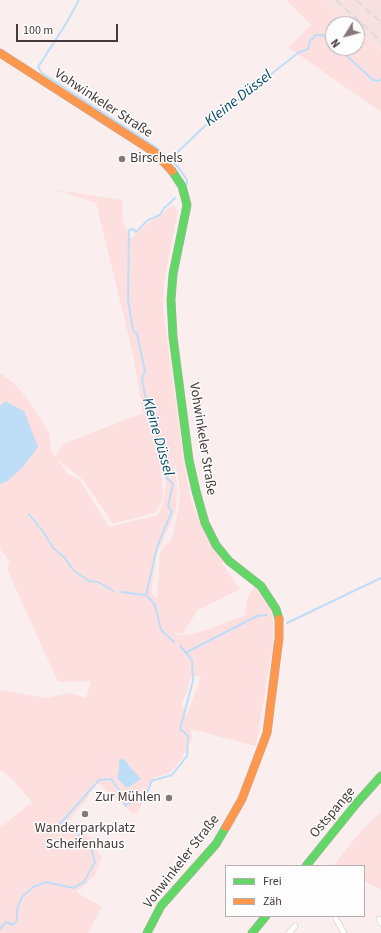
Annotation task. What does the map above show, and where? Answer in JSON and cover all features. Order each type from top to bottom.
[{"type":"street","name":"Vohwinkeler Straße","points":[[0,53],[157,154],[172,170],[183,189],[186,196],[187,206],[173,274],[171,300],[173,337],[189,460],[202,517],[216,545],[229,561],[261,586],[276,609],[279,618],[279,638],[267,733],[242,799],[216,844],[161,906],[147,933]]},
{"type":"street","name":"Ostspange","points":[[307,865],[356,804],[381,776]]},
{"type":"street","points":[[252,933],[265,917]]},
{"type":"street","points":[[336,919],[344,933]]},
{"type":"street","points":[[289,933],[295,926]]},
{"type":"shaded area","points":[[286,0],[324,0],[342,16],[325,16],[325,56],[365,56],[365,36],[381,51],[381,112],[288,47],[311,25]]},
{"type":"shaded area","points":[[325,0],[381,0],[381,50],[365,36],[365,16],[343,16]]},
{"type":"shaded area","points":[[56,190],[122,200],[123,222],[131,239],[140,230],[173,205],[178,211],[164,282],[163,309],[185,470],[192,504],[207,538],[223,561],[222,564],[240,589],[198,610],[182,634],[175,632],[177,635],[194,634],[244,616],[248,596],[255,586],[271,609],[273,621],[273,645],[256,746],[191,729],[192,740],[180,761],[170,773],[155,777],[138,812],[132,813],[102,786],[94,781],[88,798],[66,823],[91,838],[102,858],[94,877],[76,892],[102,907],[88,933],[0,933],[0,828],[32,802],[11,778],[0,770],[0,690],[46,698],[71,693],[86,698],[91,681],[58,682],[7,569],[10,562],[0,549],[0,373],[17,386],[34,408],[49,433],[51,451],[55,456],[63,444],[143,413],[133,354],[96,203]],"holes":[[[160,456],[166,485],[163,504],[158,515],[109,527],[80,480],[68,474],[57,459],[84,481],[113,524],[156,512],[163,499]],[[173,456],[180,492],[179,507],[171,542],[165,545],[160,553],[157,599],[151,593],[157,553],[176,509],[177,487]],[[201,676],[186,717],[182,703],[188,689],[190,677]],[[124,759],[132,769],[133,784],[129,787],[118,772]]]},
{"type":"shaded area","points":[[381,812],[381,890],[365,882],[365,865],[334,865],[362,830]]},
{"type":"water","points":[[5,401],[24,411],[38,447],[23,467],[6,482],[0,484],[0,406]]},
{"type":"water","points":[[122,758],[141,779],[129,787],[126,787],[117,778],[119,761]]},
{"type":"waterway","points":[[79,0],[64,27],[38,67],[42,73],[154,146],[170,159]]},
{"type":"waterway","name":"Kleine Düssel","points":[[187,184],[187,180],[170,159],[205,126],[298,53],[308,49],[310,41],[316,35],[323,35],[325,37]]},
{"type":"waterway","name":"Kleine Düssel","points":[[347,56],[373,80],[378,81],[381,79]]},
{"type":"waterway","name":"Kleine Düssel","points":[[174,642],[161,630],[155,605],[146,595],[157,547],[172,511],[168,506],[173,484],[166,477],[165,453],[149,417],[142,378],[145,371],[137,334],[133,330],[128,300],[129,230],[133,229],[136,232],[148,220],[160,215],[164,208],[175,198]]},
{"type":"waterway","points":[[29,514],[44,533],[53,548],[64,557],[74,571],[89,581],[98,582],[114,591]]},
{"type":"waterway","points":[[287,623],[381,578]]},
{"type":"waterway","points":[[121,592],[145,595]]},
{"type":"waterway","points":[[187,652],[257,616],[267,615]]},
{"type":"waterway","name":"Kleine Düssel","points":[[0,929],[6,922],[13,925],[17,920],[17,909],[22,897],[33,887],[46,882],[73,888],[84,882],[95,862],[90,845],[73,830],[61,831],[58,826],[99,780],[111,779],[123,795],[125,806],[131,802],[132,796],[143,798],[149,789],[151,781],[172,775],[187,756],[188,736],[180,729],[193,681],[192,660],[180,646]]},
{"type":"railway","points":[[336,0],[381,41]]},
{"type":"railway","points":[[356,0],[381,22]]},
{"type":"traffic: fast","points":[[172,171],[182,186],[187,205],[173,274],[171,300],[173,337],[189,460],[196,491],[205,523],[216,545],[229,561],[261,586],[276,609],[279,619]]},
{"type":"traffic: fast","points":[[307,865],[356,804],[381,776]]},
{"type":"traffic: fast","points":[[147,933],[161,906],[216,844],[226,827]]},
{"type":"traffic: fast","points":[[252,933],[265,917]]},
{"type":"traffic: slow","points":[[0,53],[154,152],[172,171]]},
{"type":"traffic: slow","points":[[226,827],[242,799],[267,733],[279,638],[279,619]]},
{"type":"place","name":"Birschels","points":[[122,159]]},
{"type":"place","name":"Zur Mühlen","points":[[169,798]]},
{"type":"place","name":"Wanderparkplatz Scheifenhaus","points":[[85,814]]}]
